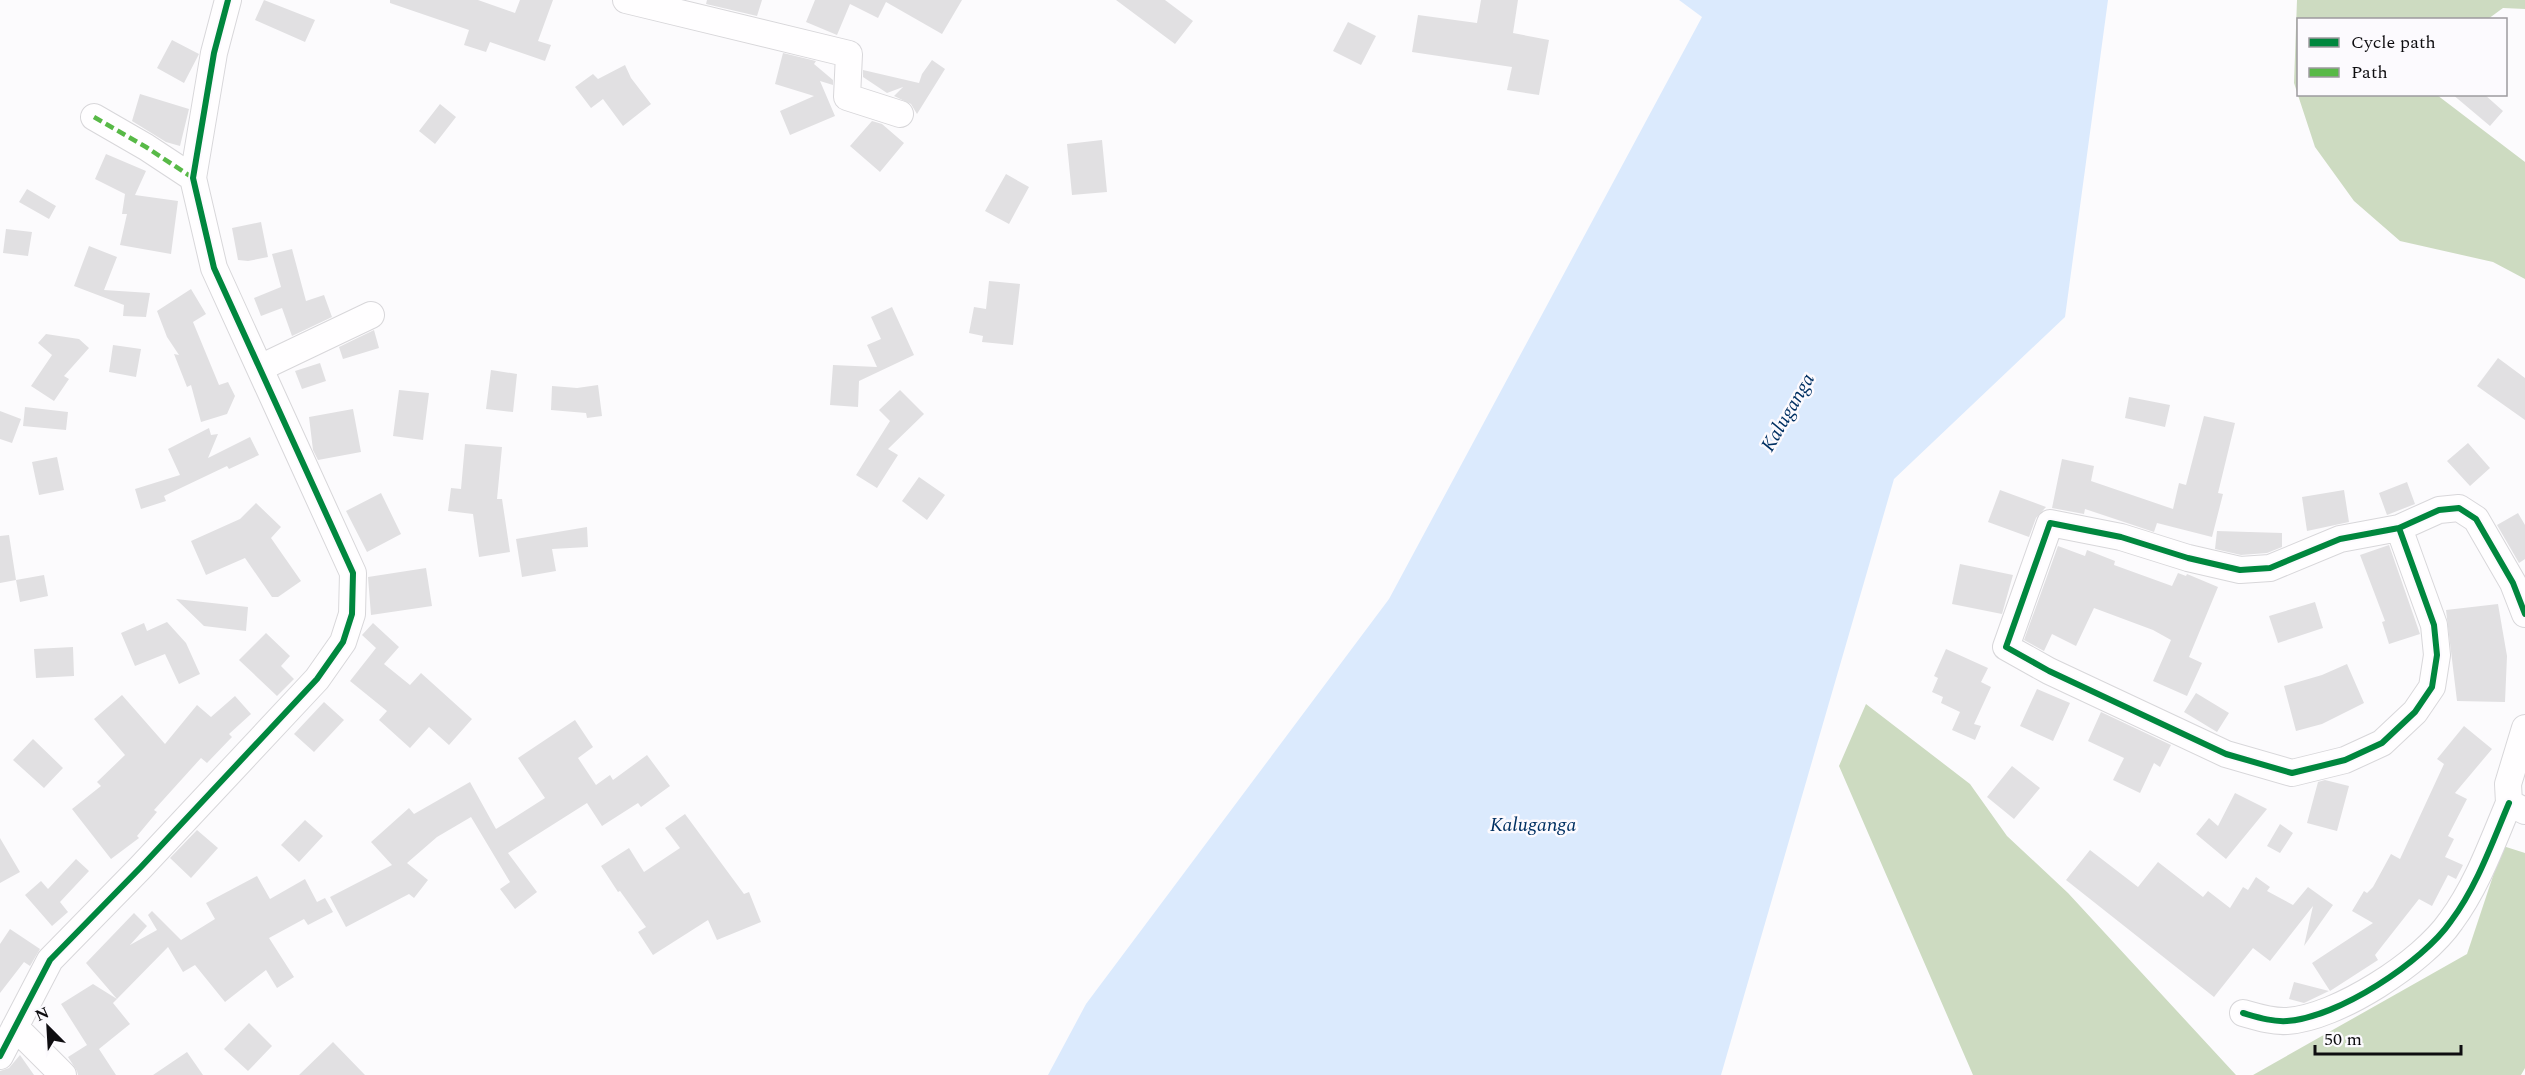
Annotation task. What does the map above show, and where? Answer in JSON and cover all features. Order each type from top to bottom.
[{"type":"street","points":[[0,1056],[50,960],[149,859],[317,679],[343,642],[352,614],[353,573],[214,268],[193,178],[214,53],[228,0]]},
{"type":"street","points":[[626,0],[849,54],[847,97],[900,114]]},
{"type":"street","points":[[93,117],[146,147],[193,178]]},
{"type":"street","points":[[260,368],[371,315]]},
{"type":"street","points":[[2399,528],[2434,625],[2437,655],[2432,687],[2415,712],[2382,743],[2345,760],[2292,773],[2226,754],[2049,671],[2006,647],[2050,523],[2121,537],[2188,558],[2240,570],[2270,568],[2340,539],[2399,528],[2439,510],[2459,508],[2476,519],[2513,583],[2525,614]]},
{"type":"street","points":[[2243,1013],[2263,1019],[2288,1021],[2319,1013],[2360,996],[2410,963],[2451,922],[2517,807],[2508,784],[2525,728]]},
{"type":"street","points":[[15,1027],[63,1075]]},
{"type":"green space","points":[[2297,0],[2525,0],[2525,9],[2503,8],[2489,18],[2297,18],[2297,92],[2294,83]]},
{"type":"green space","points":[[2298,96],[2438,96],[2525,162],[2525,279],[2493,262],[2400,241],[2354,201],[2315,147]]},
{"type":"green space","points":[[1866,704],[1970,784],[2007,836],[2068,893],[2236,1075],[1973,1075],[1839,766]]},
{"type":"green space","points":[[2503,846],[2525,853],[2525,1068],[2521,1075],[2253,1075],[2467,954]]},
{"type":"water","name":"Kaluganga","points":[[1679,0],[2108,0],[2065,317],[1894,479],[1721,1075],[1048,1075],[1086,1004],[1389,599],[1702,17]]},
{"type":"building","points":[[264,0],[315,20],[305,42],[255,20]]},
{"type":"building","points":[[390,0],[478,0],[515,13],[520,0],[553,0],[538,41],[551,45],[545,61],[490,42],[486,52],[464,45],[469,30],[390,3]]},
{"type":"building","points":[[707,0],[762,0],[757,16],[706,4]]},
{"type":"building","points":[[815,0],[962,0],[942,34],[886,2],[878,18],[850,4],[837,35],[806,22]]},
{"type":"building","points":[[1116,0],[1165,0],[1193,21],[1175,44]]},
{"type":"building","points":[[1481,0],[1518,0],[1513,33],[1549,40],[1539,95],[1507,90],[1512,67],[1412,52],[1418,15],[1477,23]]},
{"type":"building","points":[[1348,22],[1376,36],[1361,65],[1333,51]]},
{"type":"building","points":[[172,40],[199,54],[184,83],[157,68]]},
{"type":"building","points":[[783,53],[816,61],[814,64],[833,80],[833,85],[820,81],[835,116],[790,135],[780,111],[814,96],[775,84]]},
{"type":"building","points":[[932,60],[945,69],[917,114],[911,104],[894,96],[903,87],[887,93],[863,77],[863,70],[919,83],[922,74]]},
{"type":"building","points":[[625,65],[631,78],[651,104],[623,126],[603,99],[591,108],[575,87],[593,74],[598,79]]},
{"type":"building","points":[[140,94],[189,109],[180,146],[166,142],[132,121]]},
{"type":"building","points":[[2454,96],[2486,96],[2503,111],[2490,126]]},
{"type":"building","points":[[440,104],[456,117],[435,144],[419,131]]},
{"type":"building","points":[[872,121],[882,124],[904,143],[880,172],[850,146]]},
{"type":"building","points":[[1102,140],[1107,192],[1072,195],[1067,144]]},
{"type":"building","points":[[106,154],[146,171],[135,195],[178,201],[171,254],[120,245],[127,214],[122,214],[125,194],[95,179]]},
{"type":"building","points":[[1006,174],[1029,187],[1009,224],[985,211]]},
{"type":"building","points":[[27,189],[56,206],[49,219],[19,202]]},
{"type":"building","points":[[261,222],[268,257],[248,261],[238,260],[232,228]]},
{"type":"building","points":[[6,229],[32,232],[28,256],[3,253]]},
{"type":"building","points":[[89,246],[117,257],[104,290],[150,293],[146,317],[123,316],[124,305],[74,286]]},
{"type":"building","points":[[292,249],[306,301],[324,295],[332,317],[292,336],[282,308],[261,316],[254,298],[281,287],[272,254]]},
{"type":"building","points":[[989,281],[1020,284],[1013,345],[982,342],[983,336],[969,333],[974,307],[986,309]]},
{"type":"building","points":[[191,289],[206,314],[193,322],[219,385],[228,382],[235,396],[227,414],[201,422],[191,385],[187,387],[174,354],[179,355],[167,337],[157,311]]},
{"type":"building","points":[[892,307],[914,355],[859,381],[858,407],[830,405],[833,365],[877,367],[867,345],[881,339],[871,317]]},
{"type":"building","points":[[374,330],[379,348],[343,359],[339,347]]},
{"type":"building","points":[[46,334],[79,339],[89,348],[64,376],[69,379],[54,401],[31,386],[52,355],[38,343]]},
{"type":"building","points":[[113,345],[141,349],[136,377],[109,372]]},
{"type":"building","points":[[2498,358],[2525,378],[2525,420],[2477,386]]},
{"type":"building","points":[[320,363],[326,381],[302,389],[295,371]]},
{"type":"building","points":[[491,370],[517,374],[513,412],[486,409]]},
{"type":"building","points":[[598,385],[602,416],[587,418],[586,413],[551,410],[552,386],[577,388]]},
{"type":"building","points":[[399,390],[429,393],[423,440],[393,436]]},
{"type":"building","points":[[900,390],[924,414],[888,449],[898,455],[877,488],[856,475],[890,421],[879,410]]},
{"type":"building","points":[[2129,397],[2170,405],[2165,427],[2125,418]]},
{"type":"building","points":[[25,407],[68,412],[66,430],[23,426]]},
{"type":"building","points":[[353,409],[361,452],[318,460],[313,450],[309,417]]},
{"type":"building","points":[[0,411],[21,419],[12,443],[0,439]]},
{"type":"building","points":[[2204,416],[2235,423],[2218,493],[2223,494],[2212,537],[2157,523],[2154,532],[2085,509],[2084,514],[2052,508],[2062,459],[2094,466],[2091,481],[2173,509],[2179,483],[2186,485]]},
{"type":"building","points":[[209,428],[211,435],[218,434],[208,458],[250,437],[259,455],[229,469],[227,466],[164,496],[166,501],[141,509],[135,489],[180,475],[168,449]]},
{"type":"building","points":[[2468,443],[2490,468],[2470,486],[2447,461]]},
{"type":"building","points":[[465,444],[502,447],[497,499],[502,499],[510,552],[479,557],[473,514],[448,511],[451,488],[461,489]]},
{"type":"building","points":[[57,457],[64,490],[39,495],[32,462]]},
{"type":"building","points":[[919,477],[945,495],[927,520],[902,501]]},
{"type":"building","points":[[2407,482],[2415,504],[2387,515],[2379,493]]},
{"type":"building","points":[[2000,490],[2046,507],[2036,518],[2029,537],[1988,522]]},
{"type":"building","points":[[2344,490],[2349,522],[2307,531],[2302,497]]},
{"type":"building","points":[[381,493],[401,534],[367,552],[346,511]]},
{"type":"building","points":[[256,503],[281,527],[271,538],[301,581],[278,597],[272,597],[245,558],[206,575],[191,541],[240,519]]},
{"type":"building","points":[[2518,513],[2525,525],[2525,559],[2519,563],[2497,525]]},
{"type":"building","points":[[587,527],[588,547],[552,549],[556,571],[522,577],[516,539]]},
{"type":"building","points":[[2217,531],[2282,533],[2282,547],[2267,553],[2241,555],[2215,549]]},
{"type":"building","points":[[9,535],[16,580],[0,583],[0,536]]},
{"type":"building","points":[[2389,545],[2420,634],[2389,644],[2382,622],[2385,621],[2360,555]]},
{"type":"building","points":[[2058,546],[2085,556],[2087,550],[2115,561],[2114,565],[2172,586],[2178,573],[2186,576],[2187,574],[2218,587],[2189,657],[2202,663],[2187,696],[2153,681],[2171,640],[2153,630],[2094,608],[2076,646],[2052,634],[2044,651],[2024,640]]},
{"type":"building","points":[[1960,564],[2013,575],[2002,614],[1952,604]]},
{"type":"building","points":[[426,568],[432,606],[371,615],[368,577]]},
{"type":"building","points":[[44,575],[48,596],[20,602],[16,580]]},
{"type":"building","points":[[176,599],[248,607],[246,631],[204,626]]},
{"type":"building","points":[[2315,602],[2323,628],[2278,643],[2269,616]]},
{"type":"building","points":[[2498,604],[2507,656],[2505,702],[2457,701],[2446,610]]},
{"type":"building","points":[[167,622],[186,643],[200,674],[179,684],[165,654],[135,666],[121,633],[144,623],[147,631]]},
{"type":"building","points":[[373,623],[399,647],[384,664],[410,685],[421,673],[472,719],[449,745],[429,727],[410,748],[379,720],[387,711],[350,681],[376,648],[362,635]]},
{"type":"building","points":[[266,633],[290,656],[281,666],[294,679],[277,696],[239,660]]},
{"type":"building","points":[[73,647],[74,676],[36,678],[34,649]]},
{"type":"building","points":[[1946,649],[1988,668],[1981,682],[1991,687],[1974,724],[1981,726],[1975,740],[1952,730],[1960,712],[1941,703],[1943,697],[1932,692],[1938,678],[1934,676]]},
{"type":"building","points":[[2347,664],[2364,703],[2322,724],[2296,731],[2284,686],[2322,675]]},
{"type":"building","points":[[2037,689],[2070,703],[2053,741],[2020,726]]},
{"type":"building","points":[[2196,693],[2229,713],[2217,732],[2184,712]]},
{"type":"building","points":[[122,695],[165,744],[197,705],[211,717],[235,696],[251,714],[229,734],[232,737],[207,763],[201,758],[154,810],[157,812],[137,836],[139,838],[111,859],[72,809],[101,786],[97,782],[125,755],[94,719]]},
{"type":"building","points":[[324,702],[344,720],[314,752],[294,734]]},
{"type":"building","points":[[2101,712],[2171,745],[2160,767],[2154,763],[2140,793],[2113,780],[2124,758],[2088,741]]},
{"type":"building","points":[[575,720],[593,747],[578,758],[596,785],[610,775],[613,780],[647,755],[670,786],[641,807],[638,803],[602,826],[587,803],[508,853],[537,892],[515,909],[500,889],[510,882],[471,817],[437,837],[407,863],[428,880],[414,898],[409,894],[346,927],[330,897],[392,865],[371,842],[409,808],[414,814],[470,782],[496,829],[545,798],[518,758]]},
{"type":"building","points":[[2464,726],[2492,749],[2455,793],[2467,799],[2448,836],[2454,839],[2445,857],[2463,865],[2456,879],[2448,875],[2432,906],[2419,899],[2375,955],[2378,960],[2330,991],[2312,963],[2373,923],[2352,911],[2364,891],[2367,893],[2373,887],[2391,854],[2400,859],[2444,764],[2437,759]]},
{"type":"building","points":[[33,739],[63,768],[44,788],[13,760]]},
{"type":"building","points":[[2012,766],[2040,788],[2014,819],[1987,797]]},
{"type":"building","points":[[2325,780],[2349,786],[2337,831],[2307,823],[2318,782]]},
{"type":"building","points":[[2235,793],[2267,809],[2226,859],[2196,834],[2209,818],[2218,826]]},
{"type":"building","points":[[685,814],[744,894],[749,892],[761,922],[717,940],[708,920],[653,955],[638,932],[646,927],[601,866],[629,848],[644,872],[680,848],[665,828]]},
{"type":"building","points":[[305,820],[323,836],[299,862],[281,845]]},
{"type":"building","points":[[2280,824],[2293,833],[2280,853],[2267,846]]},
{"type":"building","points":[[197,830],[218,848],[191,878],[170,858]]},
{"type":"building","points":[[0,838],[20,872],[0,883]]},
{"type":"building","points":[[2090,850],[2138,887],[2158,862],[2203,897],[2208,891],[2230,908],[2243,887],[2248,890],[2256,877],[2270,887],[2267,891],[2293,905],[2308,887],[2333,905],[2304,946],[2313,906],[2270,961],[2253,948],[2214,997],[2066,880]]},
{"type":"building","points":[[76,859],[89,871],[60,902],[68,912],[52,926],[25,895],[41,881],[48,889]]},
{"type":"building","points":[[257,876],[270,899],[305,879],[317,902],[325,898],[333,912],[308,925],[304,919],[269,938],[294,977],[277,988],[266,970],[225,1002],[195,965],[183,972],[168,947],[117,999],[86,963],[134,913],[147,926],[130,945],[157,930],[148,915],[152,911],[181,940],[215,919],[206,903]]},
{"type":"building","points":[[10,929],[40,949],[30,966],[24,962],[0,993],[0,944]]},
{"type":"building","points":[[2294,982],[2329,991],[2304,1003],[2289,999]]},
{"type":"building","points":[[93,984],[117,999],[113,1003],[130,1024],[99,1049],[116,1075],[78,1075],[68,1057],[87,1045],[61,1004]]},
{"type":"building","points":[[249,1023],[272,1046],[248,1071],[224,1049]]},
{"type":"building","points":[[333,1042],[365,1075],[299,1075]]},
{"type":"building","points":[[187,1052],[203,1075],[153,1075]]},
{"type":"building","points":[[20,1055],[34,1075],[0,1075],[0,1071],[9,1068]]},
{"type":"marked path","points":[[94,117],[193,178]]},
{"type":"cycle path","points":[[0,1056],[50,960],[141,867],[317,679],[343,642],[352,614],[353,573],[214,268],[193,178],[214,53],[228,0]]},
{"type":"cycle path","points":[[2399,528],[2434,625],[2437,655],[2432,687],[2415,712],[2382,743],[2345,760],[2292,773],[2226,754],[2049,671],[2006,647],[2050,523],[2121,537],[2188,558],[2240,570],[2270,568],[2340,539],[2399,528],[2439,510],[2459,508],[2476,519],[2513,583],[2525,614]]},
{"type":"cycle path","points":[[2243,1013],[2276,1021],[2307,1018],[2353,999],[2421,954],[2451,921],[2469,893],[2509,803]]}]
